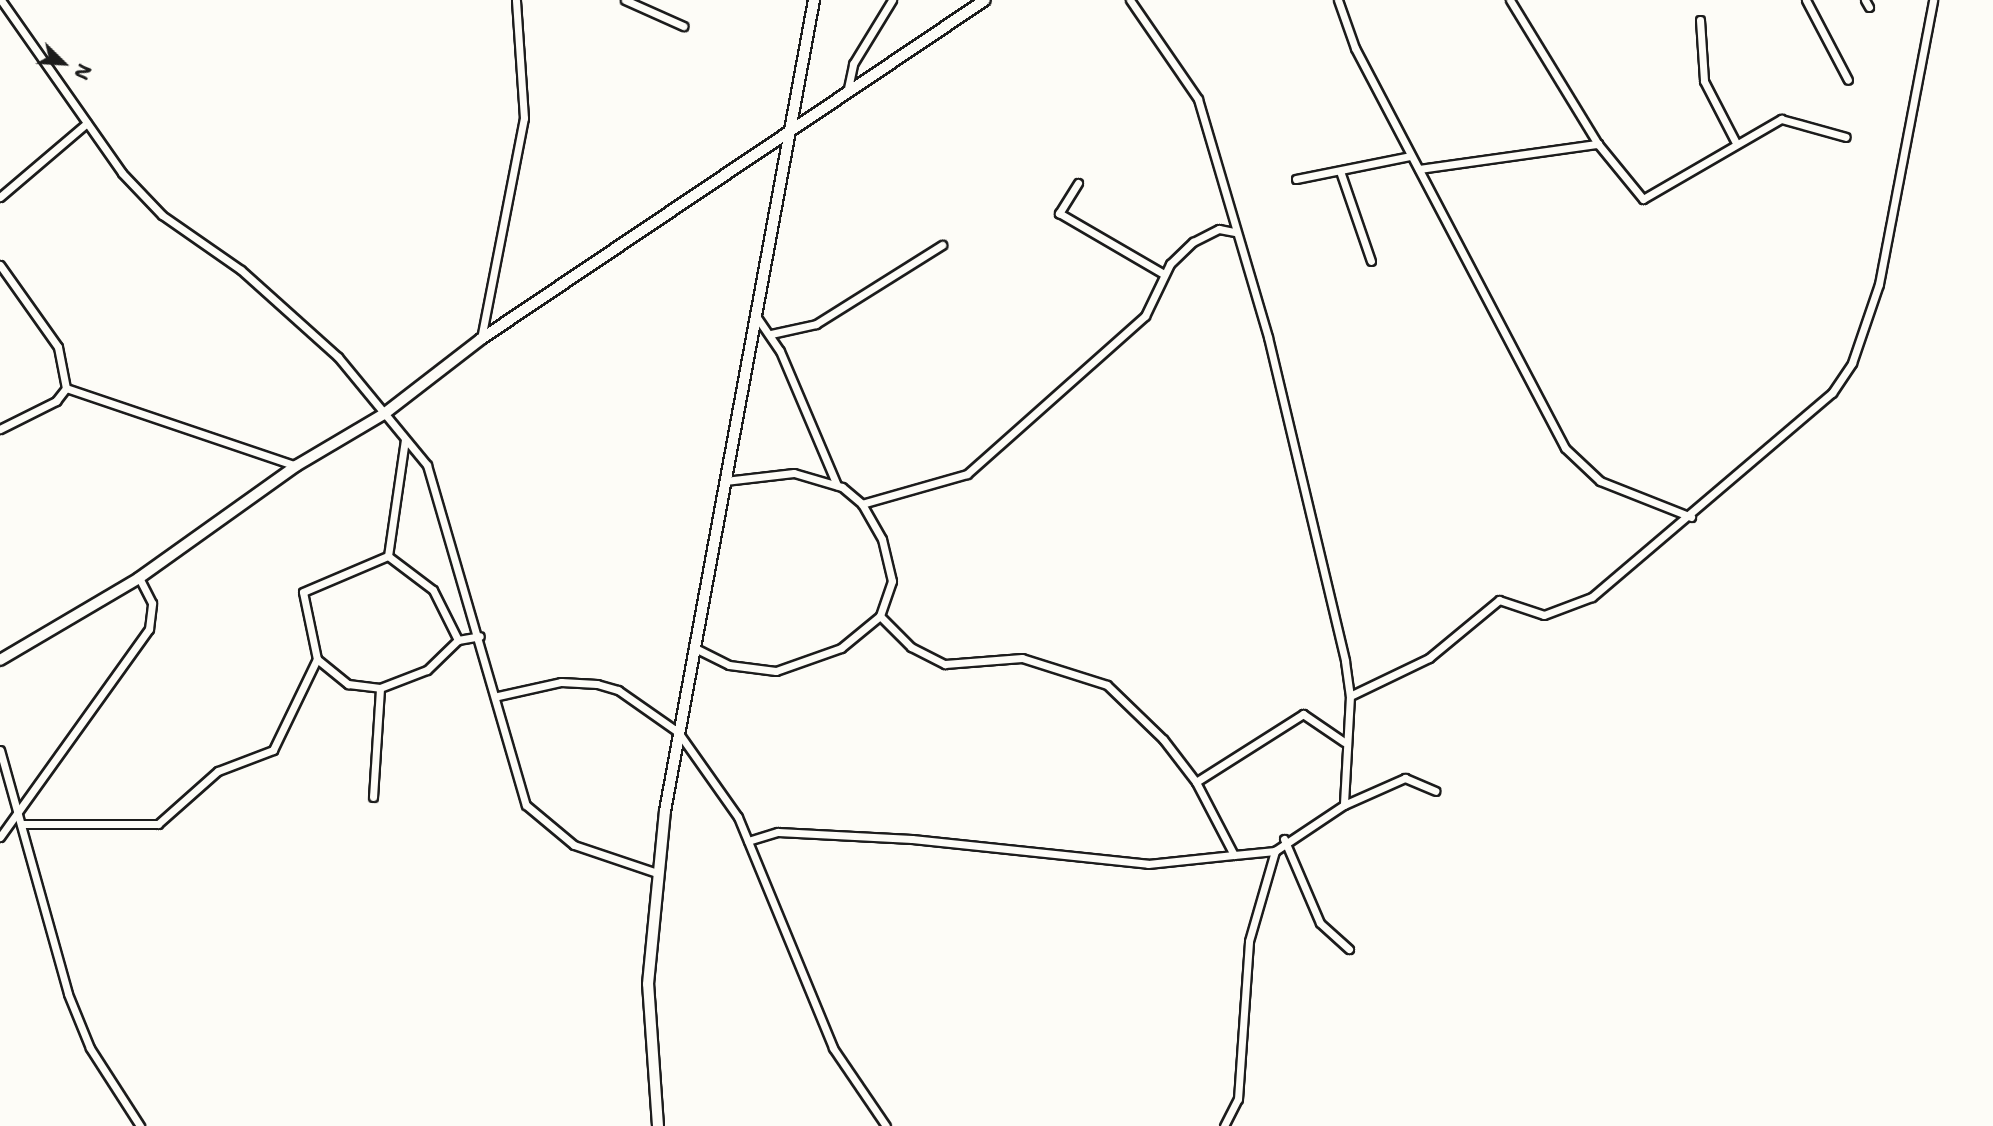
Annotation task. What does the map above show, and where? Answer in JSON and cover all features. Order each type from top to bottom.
[{"type":"main road","points":[[657,1126],[648,984],[657,873],[692,647],[814,0]]},
{"type":"main road","points":[[0,660],[139,578],[296,466],[384,414],[481,339],[985,0]]},
{"type":"street","points":[[1,0],[87,123],[162,215],[296,317],[384,414],[438,486],[498,696],[516,776],[539,821],[573,845],[657,873]]},
{"type":"street","points":[[481,339],[524,118],[516,0]]},
{"type":"street","points":[[625,0],[683,26]]},
{"type":"street","points":[[847,94],[853,64],[892,0]]},
{"type":"street","points":[[1130,0],[1198,99],[1312,513],[1350,696],[1345,742],[1344,804]]},
{"type":"street","points":[[1338,0],[1355,48],[1565,448],[1600,481],[1691,517]]},
{"type":"street","points":[[1510,0],[1598,144],[1643,198],[1653,199],[1735,141],[1760,136],[1781,119],[1846,137]]},
{"type":"street","points":[[1806,0],[1848,80]]},
{"type":"street","points":[[1350,696],[1429,658],[1499,600],[1544,615],[1592,597],[1691,517],[1832,393],[1852,363],[1879,284],[1933,0]]},
{"type":"street","points":[[1700,20],[1704,81],[1735,141]]},
{"type":"street","points":[[0,197],[87,123]]},
{"type":"street","points":[[1419,169],[1598,144]]},
{"type":"street","points":[[1296,179],[1410,156]]},
{"type":"street","points":[[1340,171],[1371,261]]},
{"type":"street","points":[[1078,183],[1059,213],[1164,274]]},
{"type":"street","points":[[862,504],[967,474],[1145,316],[1164,274],[1194,242],[1219,229],[1234,232]]},
{"type":"street","points":[[771,334],[816,324],[942,245]]},
{"type":"street","points":[[0,265],[58,346],[66,388],[56,401],[0,429]]},
{"type":"street","points":[[755,315],[771,334],[837,485]]},
{"type":"street","points":[[66,388],[296,466]]},
{"type":"street","points":[[388,556],[405,440]]},
{"type":"street","points":[[692,647],[729,666],[776,671],[841,648],[880,616],[892,581],[862,504],[837,485],[794,473],[724,481]]},
{"type":"street","points":[[388,556],[433,590],[458,640]]},
{"type":"street","points":[[21,824],[158,824],[218,771],[273,750],[317,659],[303,592],[388,556]]},
{"type":"street","points":[[0,837],[149,629],[152,603],[139,578]]},
{"type":"street","points":[[880,616],[911,647],[945,664],[1022,658],[1107,685],[1163,738],[1196,782],[1234,855]]},
{"type":"street","points":[[317,659],[348,684],[380,688],[427,670],[458,640],[480,636]]},
{"type":"street","points":[[498,696],[561,682],[597,684],[618,690],[678,732],[748,841],[833,1048],[886,1126]]},
{"type":"street","points":[[373,797],[380,688]]},
{"type":"street","points":[[1196,782],[1303,714],[1345,742]]},
{"type":"street","points":[[0,750],[68,994],[90,1048],[140,1126]]},
{"type":"street","points":[[1224,1126],[1238,1099],[1249,941],[1275,851],[1284,839],[1344,804],[1405,778],[1434,791]]},
{"type":"street","points":[[748,841],[778,832],[912,839],[1148,864],[1275,851]]},
{"type":"street","points":[[1284,839],[1320,923],[1349,949]]}]
